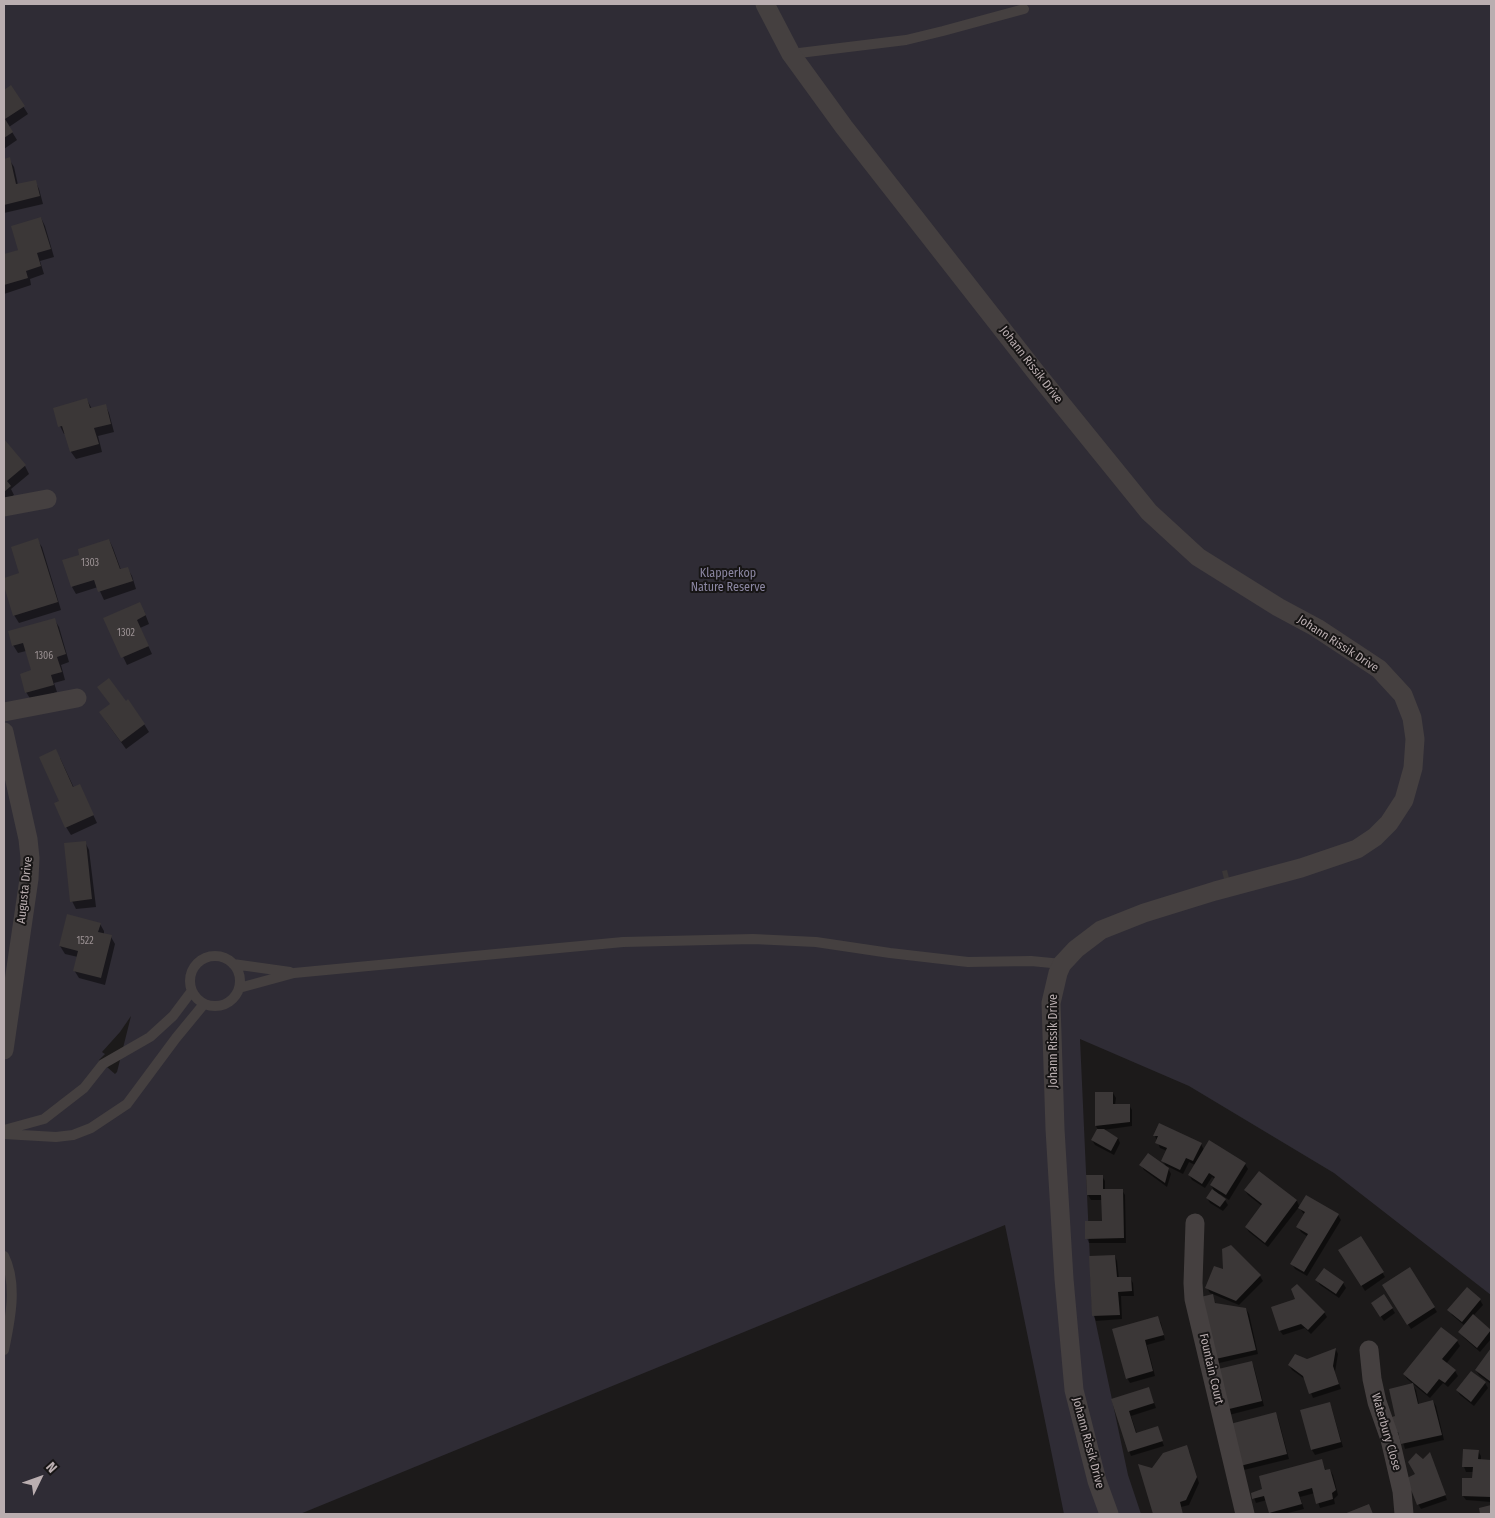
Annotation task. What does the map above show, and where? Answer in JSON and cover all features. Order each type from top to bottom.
[{"type":"street","name":"Johann Rissik Drive","points":[[765,4],[791,54],[844,127],[958,274],[1149,512],[1198,558],[1278,607],[1317,628],[1379,669],[1402,694],[1412,718],[1415,739],[1413,768],[1404,800],[1389,824],[1375,837],[1357,849],[1301,868],[1215,891],[1144,913],[1101,930],[1076,949],[1062,964],[1051,1003],[1055,1129],[1064,1288],[1074,1390],[1097,1481],[1109,1514]]},
{"type":"street","points":[[4,507],[47,499]]},
{"type":"street","points":[[4,712],[77,698]]},
{"type":"street","name":"Augusta Drive","points":[[4,732],[28,839],[30,858],[29,879],[4,1050]]},
{"type":"street","name":"Fountain Court","points":[[1196,1223],[1194,1299],[1245,1514]]},
{"type":"street","name":"Waterbury Close","points":[[1369,1350],[1372,1379],[1377,1402],[1390,1440],[1402,1491],[1404,1514]]},
{"type":"lane","points":[[791,54],[906,40],[942,31],[1006,8],[1024,9]]},
{"type":"lane","points":[[240,988],[294,973],[623,942],[753,939],[816,942],[890,954],[968,962],[1031,961],[1062,964]]},
{"type":"lane","points":[[234,964],[240,979],[240,988],[230,1002],[222,1006],[213,1007],[204,1004],[191,992],[191,974],[195,966],[201,960],[209,957],[218,956],[234,964],[294,973]]},
{"type":"lane","points":[[4,1130],[44,1119],[84,1088],[103,1064],[150,1037],[173,1016],[191,992]]},
{"type":"lane","points":[[4,1134],[56,1137],[73,1135],[91,1128],[127,1104],[204,1004]]},
{"type":"lane","points":[[4,1256],[11,1285],[10,1318],[4,1350]]},
{"type":"green space","name":"Klapperkop Nature Reserve","points":[[4,4],[1491,4],[1491,1295],[1334,1173],[1189,1086],[1080,1039],[1092,1305],[1128,1475],[1141,1514],[1064,1514],[1005,1225],[300,1514],[4,1514]],"holes":[[[131,1016],[115,1074],[99,1060],[105,1054],[102,1052]]]},
{"type":"building","points":[[11,85],[25,106],[5,119],[13,132],[4,138],[4,90]]},
{"type":"building","points":[[10,157],[16,184],[36,180],[40,196],[4,205],[4,159]]},
{"type":"building","points":[[41,217],[51,249],[37,253],[41,266],[26,271],[28,278],[4,285],[4,254],[18,250],[11,226]]},
{"type":"building","points":[[87,398],[90,408],[106,404],[111,424],[94,428],[99,444],[70,452],[62,426],[58,427],[53,408]]},
{"type":"building","points":[[4,439],[26,465],[7,481],[11,486],[4,492]]},
{"type":"building","points":[[38,538],[58,602],[13,616],[4,586],[4,578],[19,573],[11,547]]},
{"type":"building","points":[[109,539],[120,569],[128,567],[133,581],[98,592],[94,580],[71,587],[62,560],[79,555],[78,549]]},
{"type":"building","points":[[140,602],[146,615],[137,620],[149,646],[121,658],[103,618]]},
{"type":"building","points":[[55,618],[66,654],[57,657],[62,672],[51,675],[54,685],[25,693],[20,674],[31,670],[23,643],[12,646],[8,631]]},
{"type":"building","points":[[109,678],[126,701],[128,699],[145,724],[121,742],[99,712],[110,704],[97,687]]},
{"type":"building","points":[[56,749],[73,787],[80,784],[94,815],[65,828],[54,803],[59,801],[39,757]]},
{"type":"building","points":[[86,841],[92,899],[70,902],[64,843]]},
{"type":"building","points":[[1227,870],[1229,878],[1224,879],[1222,871]]},
{"type":"building","points":[[67,914],[101,923],[98,932],[112,935],[101,978],[73,971],[78,951],[59,946]]},
{"type":"building","points":[[1095,1092],[1113,1092],[1113,1104],[1130,1104],[1130,1122],[1095,1126]]},
{"type":"building","points":[[1159,1123],[1202,1143],[1193,1161],[1186,1158],[1180,1170],[1161,1161],[1167,1148],[1155,1143],[1158,1136],[1153,1136]]},
{"type":"building","points":[[1097,1129],[1104,1129],[1118,1138],[1111,1151],[1091,1140]]},
{"type":"building","points":[[1209,1140],[1246,1163],[1226,1195],[1210,1185],[1215,1177],[1209,1173],[1202,1184],[1188,1175]]},
{"type":"building","points":[[1148,1153],[1169,1168],[1165,1183],[1139,1165]]},
{"type":"building","points":[[1259,1171],[1297,1200],[1265,1243],[1245,1227],[1262,1204],[1244,1190]]},
{"type":"building","points":[[1086,1175],[1103,1175],[1103,1189],[1123,1189],[1124,1238],[1085,1239],[1085,1221],[1102,1221],[1101,1195],[1087,1195]]},
{"type":"building","points":[[1212,1189],[1226,1199],[1220,1207],[1206,1198]]},
{"type":"building","points":[[1306,1195],[1339,1214],[1304,1272],[1290,1264],[1308,1234],[1296,1227],[1305,1212],[1298,1208]]},
{"type":"building","points":[[1361,1236],[1384,1272],[1361,1286],[1338,1250]]},
{"type":"building","points":[[1231,1245],[1261,1275],[1236,1301],[1205,1288],[1214,1266],[1223,1269],[1222,1249]]},
{"type":"building","points":[[1115,1255],[1117,1277],[1131,1277],[1132,1291],[1118,1292],[1120,1315],[1092,1316],[1089,1256]]},
{"type":"building","points":[[1410,1267],[1435,1307],[1407,1325],[1382,1285]]},
{"type":"building","points":[[1324,1268],[1344,1282],[1336,1294],[1315,1280]]},
{"type":"building","points":[[1297,1284],[1325,1312],[1308,1330],[1301,1324],[1279,1331],[1271,1307],[1295,1299],[1291,1289]]},
{"type":"building","points":[[1467,1287],[1481,1299],[1462,1322],[1447,1310]]},
{"type":"building","points":[[1213,1294],[1215,1303],[1246,1308],[1256,1350],[1211,1360],[1196,1298]]},
{"type":"building","points":[[1384,1294],[1393,1308],[1380,1317],[1371,1303]]},
{"type":"building","points":[[1473,1314],[1491,1330],[1477,1348],[1458,1332]]},
{"type":"building","points":[[1158,1316],[1164,1335],[1145,1340],[1153,1371],[1126,1379],[1112,1329]]},
{"type":"building","points":[[1441,1327],[1458,1340],[1442,1359],[1456,1370],[1445,1383],[1439,1379],[1427,1394],[1403,1374]]},
{"type":"building","points":[[1336,1348],[1333,1366],[1339,1384],[1309,1394],[1303,1376],[1288,1365],[1295,1354],[1307,1359]]},
{"type":"building","points":[[1491,1348],[1491,1382],[1475,1370]]},
{"type":"building","points":[[1252,1361],[1262,1401],[1225,1410],[1214,1370]]},
{"type":"building","points":[[1471,1371],[1486,1382],[1471,1402],[1456,1390]]},
{"type":"building","points":[[1413,1383],[1418,1404],[1433,1400],[1442,1435],[1401,1444],[1398,1432],[1393,1433],[1389,1418],[1395,1416],[1389,1389]]},
{"type":"building","points":[[1149,1387],[1154,1403],[1129,1411],[1136,1433],[1158,1426],[1163,1441],[1128,1452],[1111,1399]]},
{"type":"building","points":[[1330,1402],[1341,1442],[1311,1450],[1300,1410]]},
{"type":"building","points":[[1276,1412],[1287,1454],[1240,1466],[1230,1424]]},
{"type":"building","points":[[1187,1445],[1197,1477],[1186,1500],[1180,1502],[1183,1514],[1153,1514],[1138,1464],[1152,1468],[1163,1453]]},
{"type":"building","points":[[1463,1449],[1479,1450],[1478,1459],[1491,1460],[1491,1497],[1462,1496],[1462,1478],[1472,1478],[1473,1467],[1462,1467]]},
{"type":"building","points":[[1430,1452],[1446,1495],[1417,1505],[1405,1479],[1415,1474],[1408,1462],[1416,1453],[1423,1459]]},
{"type":"building","points":[[1322,1459],[1325,1470],[1330,1469],[1336,1490],[1332,1493],[1333,1499],[1316,1504],[1312,1488],[1298,1492],[1302,1504],[1269,1513],[1264,1496],[1252,1499],[1251,1493],[1262,1489],[1259,1476]]},
{"type":"building","points":[[1369,1504],[1373,1514],[1344,1514]]},
{"type":"building","points":[[1491,1505],[1491,1514],[1480,1514],[1479,1508]]}]
